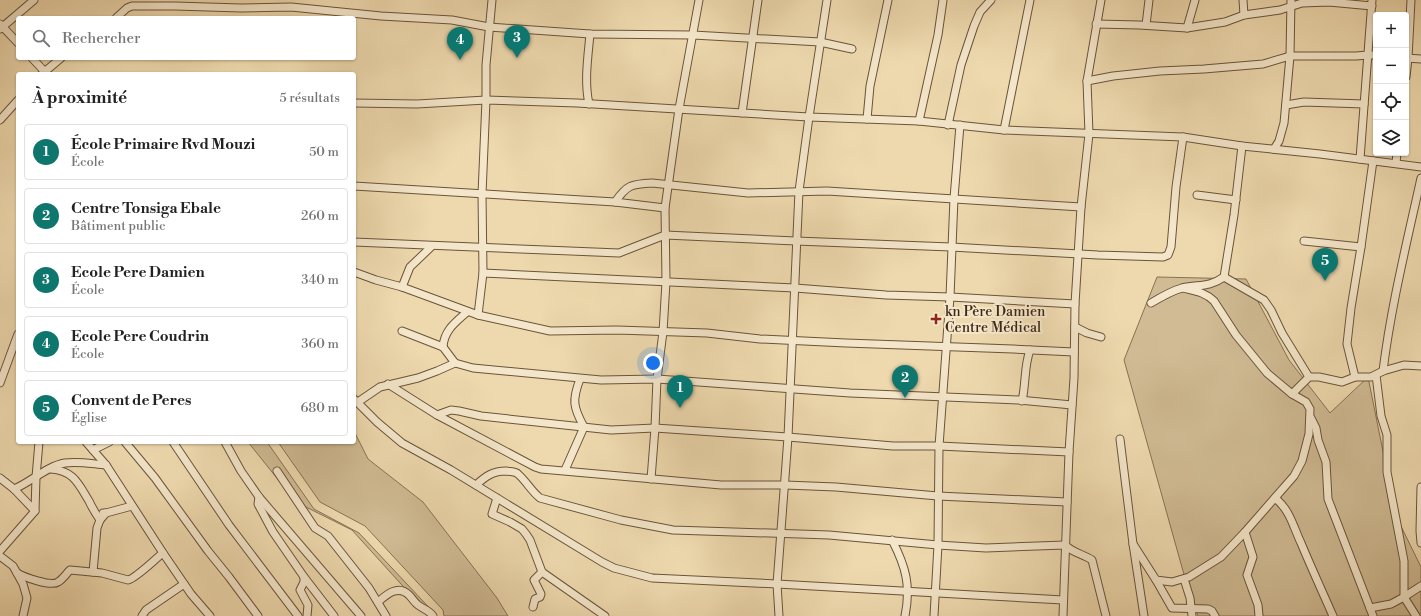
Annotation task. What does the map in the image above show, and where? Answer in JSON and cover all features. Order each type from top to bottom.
[{"type":"street","points":[[16,42],[1,26],[34,0]]},
{"type":"street","points":[[478,315],[483,273],[482,194],[486,66],[492,0]]},
{"type":"street","points":[[651,479],[657,379],[663,332],[666,282],[665,208],[679,109],[699,0]]},
{"type":"street","points":[[742,113],[758,0]]},
{"type":"street","points":[[779,616],[777,584],[788,437],[796,241],[800,191],[809,117],[826,0]]},
{"type":"street","points":[[867,119],[870,86],[888,0]]},
{"type":"street","points":[[919,121],[938,35],[943,0]]},
{"type":"street","points":[[948,124],[961,65],[974,26],[980,12],[991,0]]},
{"type":"street","points":[[1004,130],[1030,0]]},
{"type":"street","points":[[1063,616],[1075,304],[1081,207],[1089,134],[1087,81],[1101,0]]},
{"type":"street","points":[[1146,25],[1149,0]]},
{"type":"street","points":[[1187,28],[1195,0]]},
{"type":"street","points":[[1244,0],[1244,15]]},
{"type":"street","points":[[1274,148],[1282,131],[1286,105],[1290,56],[1291,0]]},
{"type":"street","points":[[1408,48],[1411,0]]},
{"type":"street","points":[[118,16],[127,8],[132,6],[175,3],[242,8],[291,8],[381,16],[452,20],[489,27],[590,34],[693,35],[820,42],[852,49]]},
{"type":"street","points":[[1096,24],[1187,28],[1225,22],[1244,15],[1291,8],[1302,3],[1372,3],[1360,159]]},
{"type":"street","points":[[589,104],[586,83],[590,34]]},
{"type":"street","points":[[1087,81],[1113,76],[1204,70],[1263,64],[1290,56],[1373,55]]},
{"type":"street","points":[[1409,58],[1421,59]]},
{"type":"street","points":[[33,60],[42,72]]},
{"type":"street","points":[[44,72],[59,60]]},
{"type":"street","points":[[356,103],[417,104],[486,100],[589,104],[809,117],[919,121],[1004,130],[1183,137],[1242,146],[1274,148],[1421,167]]},
{"type":"street","points":[[0,120],[16,102]]},
{"type":"street","points":[[1286,105],[1304,102],[1364,104]]},
{"type":"street","points":[[934,616],[938,545],[939,446],[950,297],[951,247],[960,125]]},
{"type":"street","points":[[356,242],[619,252],[665,235],[1163,257],[1168,255],[1171,247],[1176,187],[1183,137]]},
{"type":"street","points":[[1224,277],[1236,200],[1242,146]]},
{"type":"street","points":[[1396,164],[1397,156]]},
{"type":"street","points":[[1355,377],[1347,344],[1373,160]]},
{"type":"street","points":[[1383,371],[1386,342],[1421,178]]},
{"type":"street","points":[[615,202],[623,191],[629,186],[638,184],[668,184],[748,193],[827,191],[1081,207]]},
{"type":"street","points":[[356,186],[615,202],[665,208]]},
{"type":"street","points":[[1197,195],[1236,200]]},
{"type":"street","points":[[1304,241],[1361,247]]},
{"type":"street","points":[[402,287],[410,268],[432,246]]},
{"type":"street","points":[[356,273],[402,287],[468,312],[550,331],[617,330],[707,333],[793,340],[1074,352]]},
{"type":"street","points":[[483,273],[795,288],[886,295],[1075,304]]},
{"type":"street","points":[[1150,302],[1183,288],[1210,285],[1224,277]]},
{"type":"street","points":[[1224,277],[1264,300],[1268,304],[1282,333],[1309,377]]},
{"type":"street","points":[[1156,580],[1167,583],[1184,579],[1221,557],[1294,476],[1302,461],[1309,434],[1310,409],[1306,402],[1292,394],[1268,373],[1236,335],[1214,301],[1209,296],[1204,293],[1183,288]]},
{"type":"street","points":[[443,347],[446,334],[451,326],[468,312]]},
{"type":"street","points":[[1075,327],[1087,333],[1101,336]]},
{"type":"street","points":[[402,331],[443,347],[455,363],[472,368],[580,379],[657,379],[850,393],[1022,401],[1072,405]]},
{"type":"street","points":[[0,383],[16,339]]},
{"type":"street","points":[[1022,401],[1026,382],[1026,360],[1030,350]]},
{"type":"street","points":[[455,363],[418,378],[380,387],[356,401],[377,422],[402,443],[476,485],[614,568],[652,578],[1063,600]]},
{"type":"street","points":[[1292,394],[1309,377],[1319,377],[1342,382],[1355,377],[1376,375],[1383,371],[1404,365],[1421,366]]},
{"type":"street","points":[[1376,375],[1381,416],[1387,435],[1387,472],[1404,561],[1404,597],[1416,616]]},
{"type":"street","points":[[580,379],[574,397],[578,417],[584,428]]},
{"type":"street","points":[[388,384],[437,415],[541,469],[565,470],[686,483],[836,487],[938,496],[1067,502]]},
{"type":"street","points":[[437,415],[451,410],[481,416],[611,430],[655,428],[893,446],[939,446],[1069,452]]},
{"type":"street","points":[[1310,417],[1316,428],[1318,440],[1326,462],[1328,499],[1373,616]]},
{"type":"street","points":[[565,470],[584,428]]},
{"type":"street","points":[[1120,439],[1133,544],[1144,616]]},
{"type":"street","points":[[0,551],[35,511],[39,444]]},
{"type":"street","points":[[88,444],[106,465],[163,554],[184,584],[210,616]]},
{"type":"street","points":[[93,450],[105,444]]},
{"type":"street","points":[[127,444],[155,478],[258,616]]},
{"type":"street","points":[[174,444],[229,525],[298,616]]},
{"type":"street","points":[[226,444],[241,471],[259,497],[361,616]]},
{"type":"street","points":[[14,489],[51,469],[66,463],[106,465]]},
{"type":"street","points":[[51,469],[62,470],[72,476],[100,520]]},
{"type":"street","points":[[277,470],[315,528],[328,536],[369,588],[386,616]]},
{"type":"street","points":[[476,485],[486,475],[493,472],[512,472],[520,476],[533,493],[540,498],[621,520],[673,530],[829,535],[986,548],[1065,545],[1075,553],[1086,556],[1092,560],[1106,616]]},
{"type":"street","points":[[0,478],[14,489],[35,511]]},
{"type":"street","points":[[1421,487],[1421,543]]},
{"type":"street","points":[[259,497],[258,504],[273,532],[304,577],[334,616]]},
{"type":"street","points":[[497,498],[492,514],[522,529],[532,546],[542,572],[604,616]]},
{"type":"street","points":[[1275,498],[1285,506],[1295,526],[1300,542],[1333,616]]},
{"type":"street","points":[[95,511],[106,513],[132,506]]},
{"type":"street","points":[[93,572],[100,520],[106,513]]},
{"type":"street","points":[[1245,532],[1253,557],[1247,575],[1258,605],[1259,616]]},
{"type":"street","points":[[892,540],[899,554],[906,575],[908,591],[905,616]]},
{"type":"street","points":[[1133,544],[1172,608],[1208,609],[1212,611],[1215,616]]},
{"type":"street","points":[[17,573],[33,579],[55,583],[70,570],[106,574],[124,580],[131,579],[163,554]]},
{"type":"street","points":[[0,556],[10,562],[26,593],[27,598],[23,616]]},
{"type":"street","points":[[533,607],[535,599],[540,597],[541,594],[534,580],[542,572]]},
{"type":"street","points":[[304,577],[304,582],[300,590],[308,604],[307,616]]},
{"type":"street","points":[[1184,579],[1190,598],[1192,616]]},
{"type":"street","points":[[142,616],[146,610],[184,584]]},
{"type":"street","points":[[1370,608],[1391,604],[1421,586]]},
{"type":"street","points":[[378,602],[388,593],[394,590],[398,591],[409,595],[414,602],[431,612],[433,616]]},
{"type":"street","points":[[146,610],[151,616]]},
{"type":"shaded area","points":[[1157,277],[1246,279],[1289,360],[1330,413],[1368,377],[1396,516],[1421,567],[1421,616],[1198,616],[1183,571],[1124,360]]},
{"type":"shaded area","points":[[356,435],[368,459],[423,502],[497,598],[508,616],[444,616],[443,610],[365,526],[320,502],[279,444],[356,444]]},
{"type":"shaded area","points":[[250,444],[268,444],[314,509],[359,533],[437,616],[430,616],[352,530],[296,502]]},
{"type":"place","name":"Ecole Pere Damien","points":[[517,58]]},
{"type":"place","name":"Ecole Pere Coudrin","points":[[460,60]]},
{"type":"place","name":"Convent de Peres","points":[[1325,281]]},
{"type":"place","name":"kn Père Damien Centre Médical","points":[[936,319]]},
{"type":"place","name":"Centre Tonsiga Ebale","points":[[905,398]]},
{"type":"place","name":"École Primaire Rvd Mouzi","points":[[680,408]]}]
